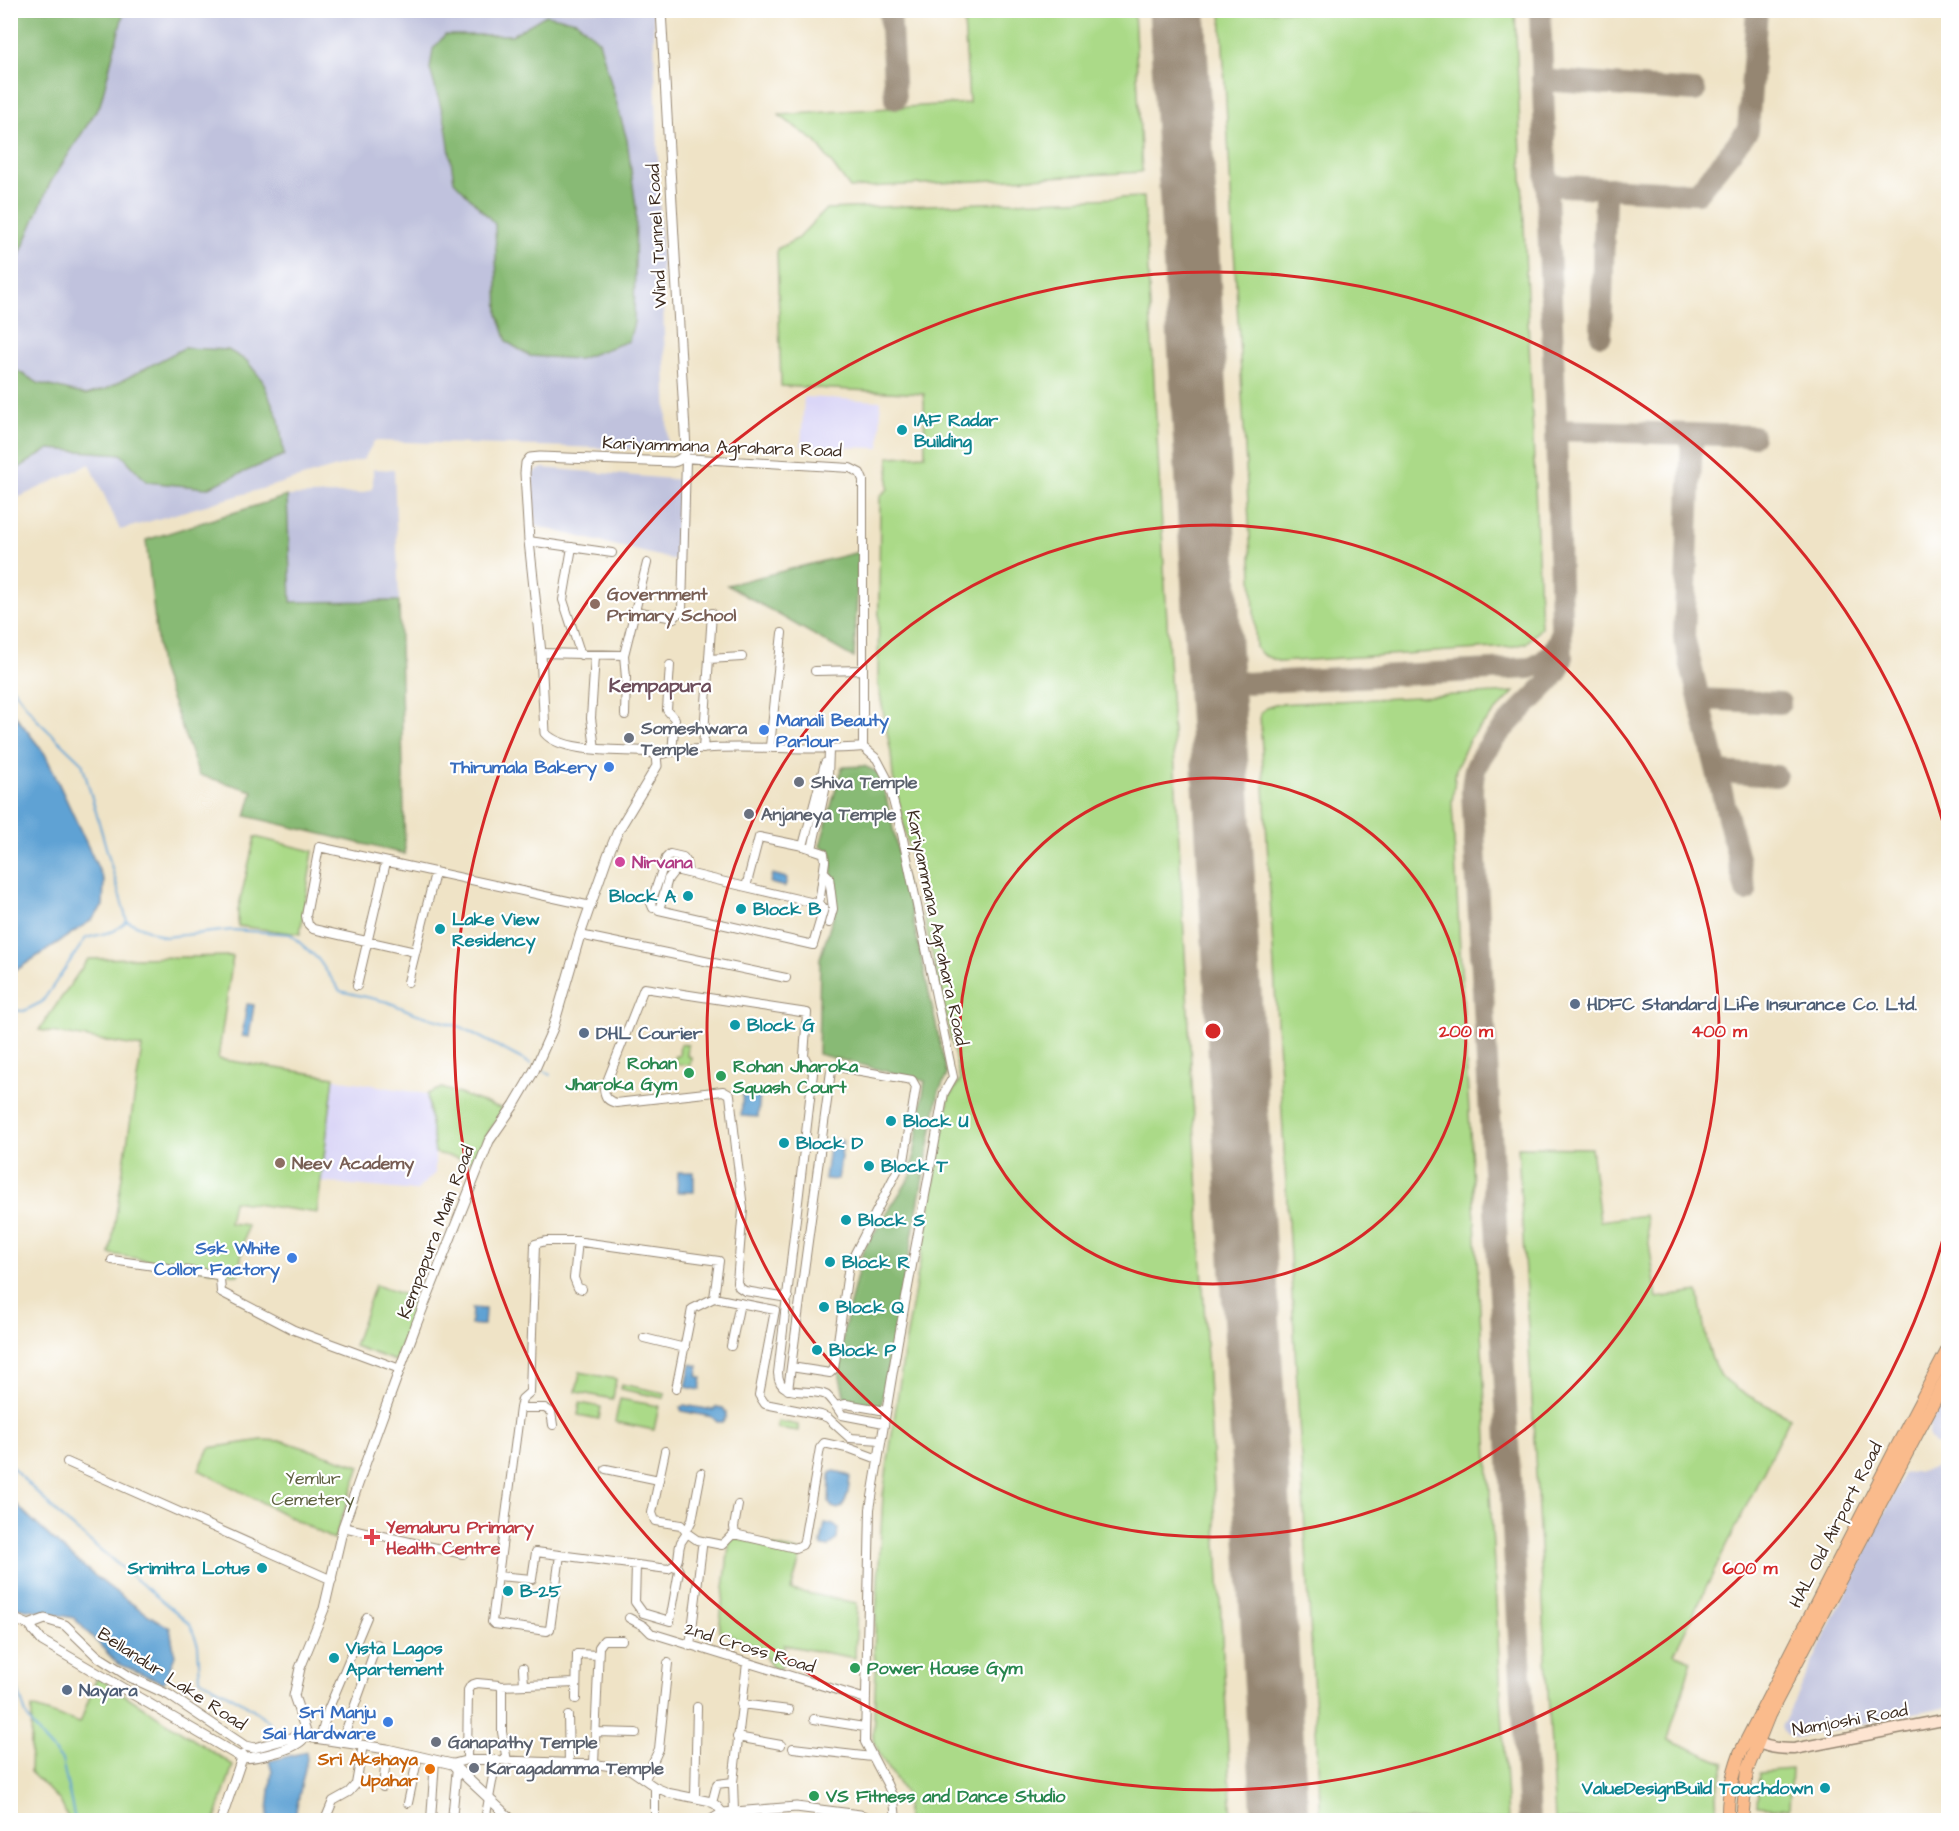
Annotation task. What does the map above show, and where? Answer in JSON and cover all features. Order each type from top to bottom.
[{"type":"main road","name":"HAL Old Airport Road","points":[[1753,1740],[1757,1719],[1948,1349]]},
{"type":"main road","name":"HAL Old Airport Road","points":[[1753,1740],[1769,1715],[1948,1375]]},
{"type":"main road","name":"Namjoshi Road","points":[[1753,1740],[1776,1749],[1794,1749],[1948,1719]]},
{"type":"main road","points":[[1728,1821],[1728,1804],[1734,1770],[1753,1740]]},
{"type":"main road","points":[[1742,1821],[1747,1770],[1753,1740]]},
{"type":"street","name":"Wind Tunnel Road","points":[[660,10],[686,449],[684,459]]},
{"type":"street","name":"Kariyammana Agrahara Road","points":[[656,755],[651,752],[595,748],[556,742],[545,733],[541,653],[528,541],[526,463],[530,458],[540,457],[673,462],[684,459],[843,467],[860,474],[863,480],[863,747],[877,759],[887,778],[904,845],[952,1075],[944,1093],[870,1509],[864,1742],[894,1800],[896,1821]]},
{"type":"street","points":[[634,611],[674,618],[682,610],[684,459]]},
{"type":"street","points":[[528,541],[612,553]]},
{"type":"street","points":[[572,547],[563,600],[581,655]]},
{"type":"street","points":[[625,715],[624,655],[647,563]]},
{"type":"street","points":[[703,749],[712,613]]},
{"type":"street","points":[[770,746],[782,633]]},
{"type":"street","points":[[541,653],[624,655]]},
{"type":"street","points":[[595,656],[591,718],[595,748]]},
{"type":"street","points":[[710,659],[742,657]]},
{"type":"street","points":[[670,665],[667,710],[675,719],[672,752]]},
{"type":"street","points":[[815,670],[863,670]]},
{"type":"street","points":[[656,755],[703,749],[770,746],[829,750],[863,747]]},
{"type":"street","points":[[803,846],[829,750]]},
{"type":"street","points":[[812,849],[828,777],[829,750]]},
{"type":"street","name":"Kempapura Main Road","points":[[302,1738],[294,1696],[300,1668],[324,1609],[343,1527],[400,1369],[489,1141],[534,1071],[553,1028],[580,935],[614,841],[657,766],[656,755]]},
{"type":"street","points":[[746,887],[754,848],[759,837],[803,846],[824,853],[824,872],[819,904]]},
{"type":"street","points":[[415,952],[313,929],[308,924],[306,916],[319,847],[591,906]]},
{"type":"street","points":[[653,908],[651,903],[666,858],[670,854],[683,856],[688,873]]},
{"type":"street","points":[[357,986],[386,862]]},
{"type":"street","points":[[675,870],[746,887],[819,904],[825,908],[813,945],[659,910],[668,879],[675,870]]},
{"type":"street","points":[[824,872],[829,877],[832,909],[829,923]]},
{"type":"street","points":[[408,982],[435,873]]},
{"type":"street","points":[[580,935],[786,978]]},
{"type":"street","points":[[788,1298],[745,1291],[736,1282],[743,1209],[730,1095],[723,1091],[616,1103],[609,1101],[604,1095],[604,1089],[644,988],[807,1013],[804,1056],[813,1073],[788,1298],[778,1373],[780,1384],[788,1390],[826,1395],[842,1415],[858,1420],[884,1423]]},
{"type":"street","points":[[788,1390],[791,1367],[831,1071],[838,1067],[912,1080],[916,1087],[904,1161],[849,1265],[834,1370],[831,1373],[791,1367]]},
{"type":"street","points":[[560,1555],[552,1627],[547,1631],[494,1624],[492,1622],[497,1576],[520,1408],[522,1400],[530,1392],[535,1244],[546,1240],[578,1241],[719,1261],[714,1298]]},
{"type":"street","points":[[578,1241],[574,1278],[578,1288],[582,1289]]},
{"type":"street","points":[[112,1260],[218,1275],[221,1292],[229,1297],[294,1330],[400,1369]]},
{"type":"street","points":[[676,1389],[692,1309],[714,1298],[776,1310],[759,1395],[765,1404],[821,1415],[828,1418],[849,1438],[881,1440]]},
{"type":"street","points":[[731,1346],[740,1303]]},
{"type":"street","points":[[644,1338],[685,1348]]},
{"type":"street","points":[[836,1406],[846,1404],[886,1411]]},
{"type":"street","points":[[520,1408],[545,1408],[551,1412],[553,1425]]},
{"type":"street","points":[[844,1448],[849,1438]]},
{"type":"street","points":[[665,1451],[652,1514],[656,1521],[681,1525],[697,1540],[722,1545],[732,1535],[735,1535],[795,1548],[802,1545],[804,1541],[820,1448],[824,1443],[878,1459]]},
{"type":"street","points":[[67,1462],[332,1580]]},
{"type":"street","points":[[606,1469],[659,1479]]},
{"type":"street","points":[[636,1565],[635,1602],[643,1613],[670,1621],[679,1571],[676,1565],[681,1543],[692,1520],[701,1473]]},
{"type":"street","points":[[735,1535],[738,1505]]},
{"type":"street","points":[[343,1527],[463,1554]]},
{"type":"street","points":[[690,1646],[702,1547]]},
{"type":"street","points":[[497,1576],[532,1579],[536,1552],[668,1569],[676,1565]]},
{"type":"street","name":"Bellandur Lake Road","points":[[10,1617],[29,1625],[45,1642],[242,1758],[251,1751],[169,1695],[130,1677],[97,1656],[65,1625],[45,1619],[29,1625]]},
{"type":"street","points":[[320,1739],[328,1710],[366,1617]]},
{"type":"street","name":"2nd Cross Road","points":[[629,1618],[644,1626],[651,1633],[866,1699]]},
{"type":"street","points":[[594,1764],[598,1647],[604,1640],[622,1640]]},
{"type":"street","points":[[342,1741],[377,1644]]},
{"type":"street","points":[[576,1699],[577,1654],[598,1655]]},
{"type":"street","points":[[645,1779],[659,1749],[668,1663]]},
{"type":"street","points":[[734,1812],[733,1782],[747,1663]]},
{"type":"street","points":[[523,1668],[524,1685]]},
{"type":"street","points":[[467,1760],[468,1690],[471,1685],[477,1683],[501,1686],[576,1683]]},
{"type":"street","points":[[501,1686],[502,1732],[507,1761]]},
{"type":"street","points":[[741,1704],[789,1710]]},
{"type":"street","points":[[695,1797],[698,1707]]},
{"type":"street","points":[[568,1716],[569,1763]]},
{"type":"street","points":[[814,1719],[864,1727]]},
{"type":"street","points":[[595,1732],[636,1733]]},
{"type":"street","points":[[737,1737],[781,1745]]},
{"type":"street","points":[[251,1751],[302,1738],[342,1741],[435,1760],[454,1766],[512,1821]]},
{"type":"street","points":[[325,1821],[333,1801],[349,1792],[356,1784],[363,1745]]},
{"type":"street","points":[[793,1748],[872,1757]]},
{"type":"street","points":[[383,1786],[387,1749]]},
{"type":"street","points":[[408,1803],[418,1756]]},
{"type":"street","points":[[221,1821],[242,1758]]},
{"type":"street","points":[[431,1821],[435,1760]]},
{"type":"street","points":[[454,1766],[467,1760],[496,1760],[594,1764],[629,1769],[655,1787],[669,1793],[695,1797],[712,1803],[723,1813]]},
{"type":"street","points":[[484,1821],[496,1760]]},
{"type":"street","points":[[452,1821],[454,1766]]},
{"type":"street","points":[[712,1803],[717,1784],[733,1782]]},
{"type":"street","points":[[655,1787],[655,1821]]},
{"type":"street","points":[[711,1821],[723,1813],[796,1807],[860,1815],[876,1821]]},
{"type":"shaded area","points":[[10,11],[653,11],[668,450],[374,441],[364,459],[120,530],[90,464],[11,501]]},
{"type":"shaded area","points":[[804,397],[881,401],[880,448],[801,446]]},
{"type":"shaded area","points":[[543,468],[683,480],[680,561],[535,526],[532,473]]},
{"type":"shaded area","points":[[373,469],[394,470],[399,601],[291,602],[287,496],[361,493],[373,489]]},
{"type":"shaded area","name":"Neev Academy","points":[[142,1047],[427,1094],[435,1153],[435,1173],[416,1191],[321,1182],[317,1213],[233,1201],[229,1223],[247,1225],[238,1275],[110,1254]]},
{"type":"shaded area","points":[[1948,1388],[1948,1446],[1934,1444],[1929,1436],[1930,1423]]},
{"type":"shaded area","points":[[1948,1451],[1948,1706],[1796,1738],[1785,1735],[1781,1728],[1903,1474],[1943,1467]]},
{"type":"green space","points":[[11,10],[124,11],[100,105],[50,183],[11,275]]},
{"type":"green space","points":[[414,11],[474,11],[460,19],[424,16]]},
{"type":"green space","points":[[971,11],[1134,11],[1142,172],[850,188],[816,142],[779,115],[969,103],[964,21]]},
{"type":"green space","points":[[1221,11],[1515,11],[1541,628],[1526,643],[1511,647],[1280,662],[1263,655],[1256,648]]},
{"type":"green space","points":[[546,15],[576,21],[599,41],[627,140],[636,208],[634,322],[629,341],[579,359],[530,356],[507,342],[498,314],[495,224],[454,181],[446,125],[430,69],[433,49],[445,35],[512,35]]},
{"type":"green space","points":[[1144,197],[1232,1820],[907,1820],[905,1793],[879,1754],[873,1736],[876,1670],[874,1650],[883,1495],[905,1346],[949,1097],[960,1080],[893,777],[891,753],[878,684],[880,496],[888,489],[889,457],[925,455],[924,394],[781,386],[777,249],[797,239],[826,209]]},
{"type":"green space","points":[[184,348],[228,350],[247,361],[262,380],[279,420],[284,455],[207,488],[147,482],[121,454],[49,449],[11,473],[11,367],[38,383],[86,395],[106,389]]},
{"type":"green space","points":[[287,496],[291,602],[399,601],[405,854],[246,816],[253,791],[199,775],[160,668],[146,540]]},
{"type":"green space","points":[[859,552],[854,658],[727,585]]},
{"type":"green space","points":[[1514,692],[1470,738],[1456,769],[1452,803],[1508,1820],[1321,1820],[1260,714],[1266,708],[1278,704]]},
{"type":"green space","points":[[864,766],[881,774],[947,1075],[939,1091],[881,1407],[845,1399],[838,1369],[844,1330],[863,1250],[911,1176],[925,1081],[818,1054],[820,958],[835,911],[830,850],[820,846],[842,767]]},
{"type":"green space","points":[[255,837],[313,851],[300,934],[238,926],[238,910]]},
{"type":"green space","name":"Neev Academy","points":[[233,956],[218,1059],[334,1077],[317,1213],[233,1201],[229,1223],[247,1225],[238,1275],[110,1254],[142,1047],[39,1030],[88,959]]},
{"type":"green space","points":[[680,1044],[688,1045],[687,1056],[691,1057],[690,1065],[674,1064],[675,1056],[679,1056]]},
{"type":"green space","points":[[442,1088],[503,1109],[471,1161],[435,1153],[427,1094]]},
{"type":"green space","points":[[1518,1147],[1591,1148],[1600,1221],[1645,1215],[1657,1298],[1698,1292],[1712,1360],[1722,1377],[1744,1394],[1790,1417],[1674,1653],[1692,1660],[1668,1739],[1725,1763],[1716,1795],[1717,1820],[1555,1820]]},
{"type":"green space","points":[[375,1285],[417,1299],[395,1361],[354,1346]]},
{"type":"green space","points":[[580,1372],[616,1379],[613,1399],[576,1392]]},
{"type":"green space","points":[[621,1384],[665,1393],[664,1398],[620,1389]]},
{"type":"green space","points":[[620,1399],[659,1406],[654,1430],[615,1422]]},
{"type":"green space","points":[[580,1403],[601,1407],[599,1419],[578,1415]]},
{"type":"green space","points":[[778,1421],[798,1425],[798,1431],[777,1428]]},
{"type":"green space","name":"Yemlur Cemetery","points":[[262,1440],[283,1441],[360,1466],[334,1540],[199,1470],[209,1448]]},
{"type":"green space","points":[[730,1537],[802,1552],[791,1590],[857,1603],[855,1658],[784,1645],[781,1670],[772,1667],[761,1649],[719,1631]]},
{"type":"green space","points":[[97,1677],[233,1765],[215,1820],[69,1820],[60,1801],[30,1772],[32,1707],[80,1723]]},
{"type":"green space","points":[[1791,1769],[1789,1809],[1757,1806],[1759,1772]]},
{"type":"water","points":[[11,710],[45,754],[104,881],[103,906],[92,920],[18,969],[11,971]]},
{"type":"water","points":[[772,874],[787,878],[785,887],[770,883]]},
{"type":"water","points":[[247,1004],[254,1005],[249,1037],[242,1036]]},
{"type":"water","points":[[743,1091],[760,1093],[758,1117],[741,1116]]},
{"type":"water","points":[[830,1139],[843,1141],[838,1180],[825,1179]]},
{"type":"water","points":[[678,1172],[694,1172],[694,1192],[677,1192]]},
{"type":"water","points":[[472,1308],[485,1309],[484,1325],[471,1325]]},
{"type":"water","points":[[691,1364],[699,1366],[697,1376],[702,1378],[700,1390],[686,1387]]},
{"type":"water","points":[[684,1405],[713,1410],[717,1407],[723,1408],[726,1417],[723,1422],[717,1422],[712,1417],[682,1411],[680,1408]]},
{"type":"water","points":[[835,1471],[850,1476],[846,1499],[838,1509],[829,1503],[830,1475]]},
{"type":"water","points":[[11,1499],[86,1569],[128,1601],[170,1628],[175,1656],[164,1683],[117,1663],[74,1618],[11,1606]]},
{"type":"water","points":[[825,1523],[838,1528],[837,1539],[829,1547],[822,1546],[821,1543]]},
{"type":"water","points":[[306,1752],[307,1759],[294,1820],[267,1820],[272,1771],[269,1761]]},
{"type":"waterway","points":[[10,684],[38,721],[82,763],[127,921],[114,931],[86,938],[42,1002],[24,1011],[10,1010]]},
{"type":"waterway","points":[[127,921],[164,937],[232,930],[290,934],[318,959],[340,991],[388,1002],[414,1013],[461,1027],[531,1064]]},
{"type":"waterway","points":[[544,1071],[550,1075]]},
{"type":"waterway","points":[[10,1465],[63,1519],[190,1624],[198,1645],[200,1679],[257,1712],[275,1730],[279,1740]]},
{"type":"waterway","points":[[10,1666],[27,1717],[62,1760],[75,1820]]},
{"type":"taxiway","points":[[890,10],[895,99]]},
{"type":"taxiway","points":[[1529,1820],[1472,792],[1474,773],[1486,749],[1507,724],[1551,680],[1562,660],[1540,10]]},
{"type":"taxiway","points":[[1546,185],[1697,193],[1748,130],[1757,10]]},
{"type":"taxiway","points":[[1542,80],[1695,91]]},
{"type":"taxiway","points":[[1601,335],[1605,197],[1610,188]]},
{"type":"taxiway","points":[[1556,430],[1753,436]]},
{"type":"taxiway","points":[[1692,435],[1684,637],[1746,891]]},
{"type":"taxiway","points":[[1216,705],[1228,691],[1245,683],[1530,668],[1549,656],[1560,636]]},
{"type":"taxiway","points":[[1213,664],[1228,679],[1245,683]]},
{"type":"taxiway","points":[[1700,699],[1780,703]]},
{"type":"taxiway","points":[[1718,772],[1776,776]]},
{"type":"runway","points":[[1177,10],[1280,1820]]},
{"type":"place","name":"IAF Radar Building","points":[[902,430]]},
{"type":"place","name":"Government Primary School","points":[[595,604]]},
{"type":"place","name":"Manali Beauty Parlour","points":[[764,730]]},
{"type":"place","name":"Someshwara Temple","points":[[629,738]]},
{"type":"place","name":"Thirumala Bakery","points":[[609,767]]},
{"type":"place","name":"Shiva Temple","points":[[799,782]]},
{"type":"place","name":"Anjaneya Temple","points":[[749,814]]},
{"type":"place","name":"Nirvana","points":[[620,862]]},
{"type":"place","name":"Block A","points":[[688,896]]},
{"type":"place","name":"Block B","points":[[741,909]]},
{"type":"place","name":"Lake View Residency","points":[[440,929]]},
{"type":"place","name":"HDFC Standard Life Insurance Co. Ltd.","points":[[1575,1004]]},
{"type":"place","name":"Block G","points":[[735,1025]]},
{"type":"place","name":"DHL Courier","points":[[584,1033]]},
{"type":"place","name":"Rohan Jharoka Gym","points":[[689,1073]]},
{"type":"place","name":"Rohan Jharoka Squash Court","points":[[721,1076]]},
{"type":"place","name":"Block U","points":[[891,1121]]},
{"type":"place","name":"Block D","points":[[784,1143]]},
{"type":"place","name":"Neev Academy","points":[[280,1163]]},
{"type":"place","name":"Block T","points":[[869,1166]]},
{"type":"place","name":"Block S","points":[[846,1220]]},
{"type":"place","name":"Ssk White Collor Factory","points":[[292,1258]]},
{"type":"place","name":"Block R","points":[[830,1262]]},
{"type":"place","name":"Block Q","points":[[824,1307]]},
{"type":"place","name":"Block P","points":[[817,1350]]},
{"type":"place","name":"Yemaluru Primary Health Centre","points":[[372,1537]]},
{"type":"place","name":"Srimitra Lotus","points":[[262,1568]]},
{"type":"place","name":"B-25","points":[[508,1591]]},
{"type":"place","name":"Vista Lagos Apartement","points":[[334,1658]]},
{"type":"place","name":"Power House Gym","points":[[855,1668]]},
{"type":"place","name":"Nayara","points":[[67,1690]]},
{"type":"place","name":"Sri Manju Sai Hardware","points":[[388,1722]]},
{"type":"place","name":"Ganapathy Temple","points":[[436,1742]]},
{"type":"place","name":"Karagadamma Temple","points":[[474,1768]]},
{"type":"place","name":"Sri Akshaya Upahar","points":[[430,1769]]},
{"type":"place","name":"ValueDesignBuild Touchdown","points":[[1825,1788]]},
{"type":"place","name":"VS Fitness and Dance Studio","points":[[814,1796]]},
{"type":"district","name":"Kempapura","points":[[660,686]]}]
